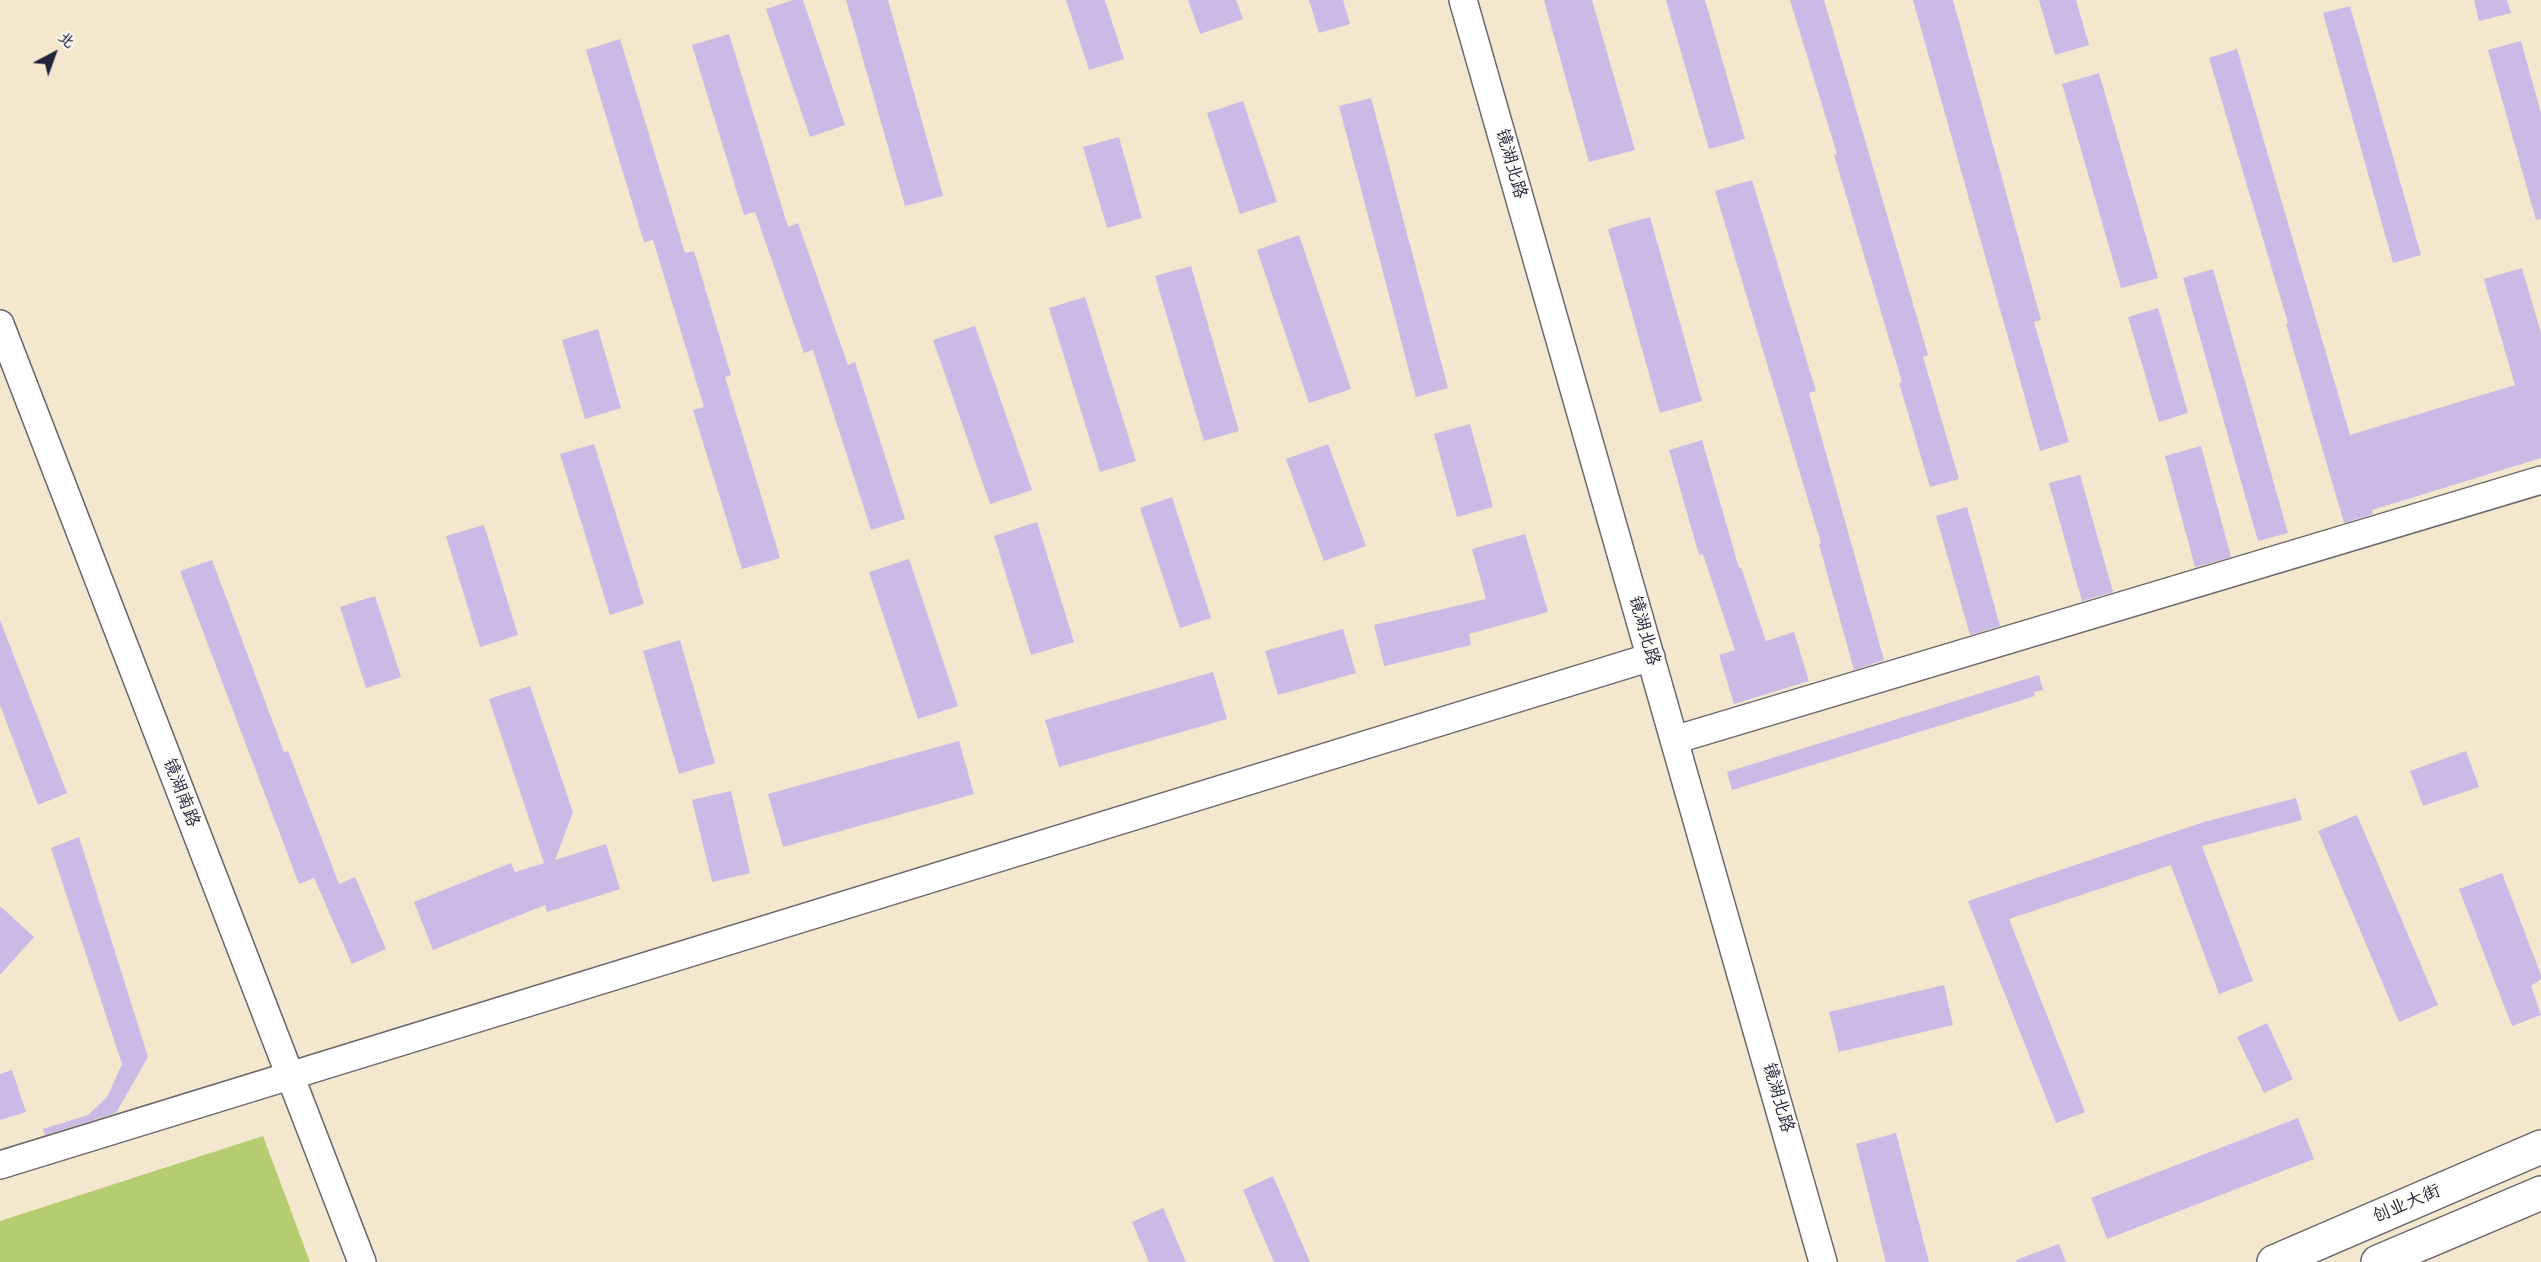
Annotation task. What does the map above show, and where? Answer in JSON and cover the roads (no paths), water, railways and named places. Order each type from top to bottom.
[{"type":"main road","name":"创业大街","points":[[2274,1262],[2541,1147]]},
{"type":"main road","points":[[2378,1262],[2540,1199]]},
{"type":"street","name":"镜湖北路","points":[[1463,0],[1823,1262]]},
{"type":"street","name":"镜湖南路","points":[[0,324],[362,1262]]},
{"type":"street","points":[[1674,740],[2541,480]]},
{"type":"street","points":[[0,1164],[1651,657]]}]
